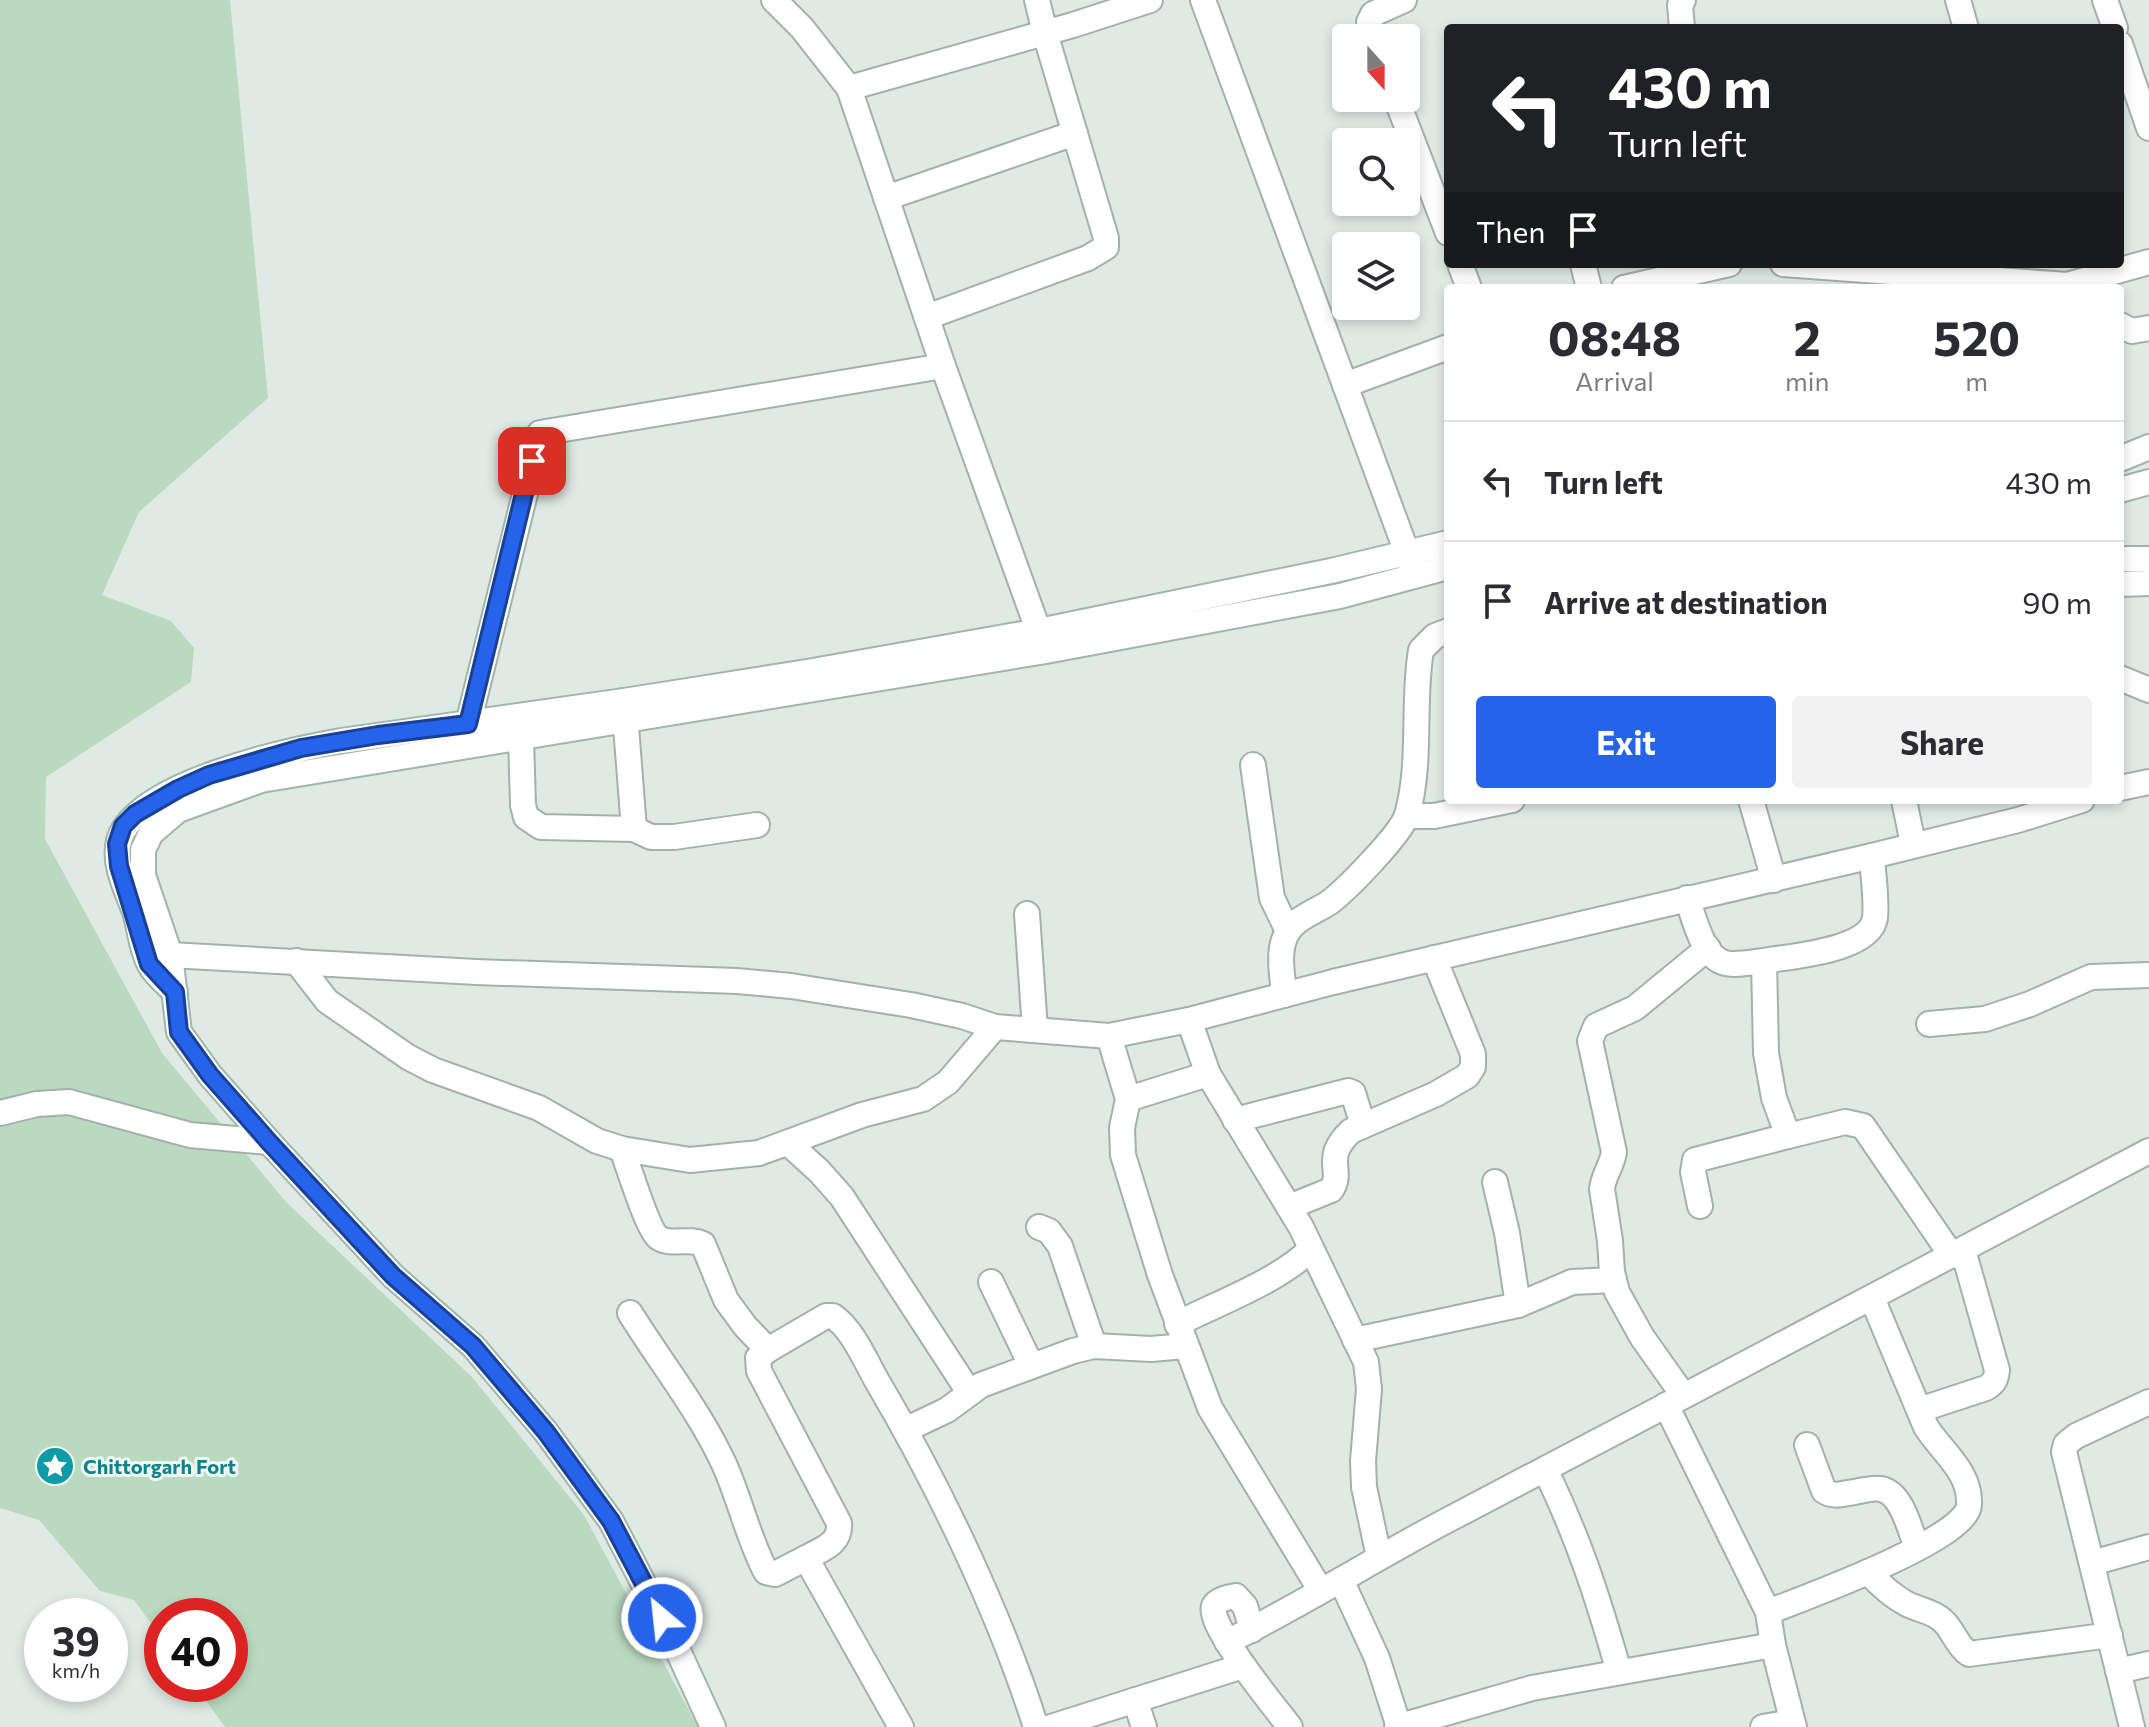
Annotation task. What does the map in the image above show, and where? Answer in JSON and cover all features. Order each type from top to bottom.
[{"type":"street","points":[[774,0],[802,28],[849,88],[943,366],[1042,641]]},
{"type":"street","points":[[927,317],[1088,258],[1106,247],[1106,238],[1037,0]]},
{"type":"street","points":[[849,88],[1150,0]]},
{"type":"street","points":[[1203,0],[1415,576]]},
{"type":"street","points":[[1370,24],[1373,14],[1404,0]]},
{"type":"street","points":[[1682,24],[1680,5],[1683,0]]},
{"type":"street","points":[[1958,0],[1965,24]]},
{"type":"street","points":[[2105,0],[2114,24]]},
{"type":"street","points":[[2124,54],[2146,112]]},
{"type":"street","points":[[1401,112],[1444,223]]},
{"type":"street","points":[[886,198],[1075,133]]},
{"type":"street","points":[[2079,284],[2104,282],[2149,262]]},
{"type":"street","points":[[1642,284],[1712,268]]},
{"type":"street","points":[[1886,268],[2041,274],[2065,284]]},
{"type":"street","points":[[2124,327],[2132,331],[2149,328]]},
{"type":"street","points":[[1345,385],[1444,348]]},
{"type":"street","points":[[468,724],[540,433],[943,366]]},
{"type":"street","points":[[2124,457],[2149,447]]},
{"type":"street","points":[[2124,489],[2149,482]]},
{"type":"street","points":[[160,960],[143,875],[143,850],[151,833],[178,810],[261,780],[521,738],[624,711],[807,672],[1042,641],[1199,610],[1331,571],[1444,544]]},
{"type":"street","points":[[2124,559],[2149,559]]},
{"type":"street","points":[[1199,610],[1340,596],[1444,568]]},
{"type":"street","points":[[2124,584],[2149,583]]},
{"type":"street","points":[[1284,995],[1282,957],[1288,931],[1297,921],[1343,891],[1407,816],[1414,772],[1421,650],[1435,636],[1444,633]]},
{"type":"street","points":[[2124,680],[2149,690]]},
{"type":"street","points":[[624,711],[468,724],[301,748],[209,775],[178,789],[135,814],[123,826],[117,844],[119,866],[175,992],[179,1032],[210,1075],[269,1142],[393,1276],[473,1346],[546,1432],[611,1521],[674,1642],[713,1727]]},
{"type":"street","points":[[624,711],[634,829]]},
{"type":"street","points":[[521,738],[523,805],[526,817],[541,827],[634,829],[651,837],[674,837],[757,825]]},
{"type":"street","points":[[1253,765],[1272,898],[1288,931]]},
{"type":"street","points":[[2124,787],[2149,782]]},
{"type":"street","points":[[1407,816],[1434,816],[1492,804]]},
{"type":"street","points":[[1752,804],[1774,880]]},
{"type":"street","points":[[1905,804],[1913,844]]},
{"type":"street","points":[[160,960],[296,961],[476,972],[737,981],[791,986],[939,1011],[995,1027],[1109,1036],[1189,1020],[1434,958],[1774,880],[2018,820],[2069,804]]},
{"type":"street","points":[[1687,898],[1708,948],[1713,956],[1726,963],[1764,961],[1845,946],[1871,930],[1875,919],[1872,856]]},
{"type":"street","points":[[1027,914],[1035,1030]]},
{"type":"street","points":[[1708,948],[1635,1008],[1603,1020],[1592,1032],[1590,1041],[1614,1152],[1613,1164],[1602,1182],[1602,1189],[1617,1292],[1674,1400],[1768,1612],[1793,1725],[1763,1727]]},
{"type":"street","points":[[1289,1207],[1331,1190],[1335,1184],[1334,1152],[1351,1131],[1436,1094],[1467,1076],[1473,1067],[1473,1054],[1434,958]]},
{"type":"street","points":[[296,961],[327,1001],[408,1057],[444,1074],[539,1108],[597,1141],[622,1149],[690,1160],[759,1153],[862,1115],[934,1094],[995,1027]]},
{"type":"street","points":[[1764,961],[1767,1066],[1774,1098],[1788,1136]]},
{"type":"street","points":[[1929,1024],[1985,1019],[2030,1004],[2091,977],[2149,975]]},
{"type":"street","points":[[1189,1020],[1208,1074],[1289,1207],[1366,1362],[1364,1487],[1379,1557]]},
{"type":"street","points":[[1109,1036],[1128,1099],[1122,1128],[1123,1155],[1182,1335],[1210,1408],[1377,1658],[1399,1727],[1532,1688],[1773,1645]]},
{"type":"street","points":[[1128,1099],[1208,1074]]},
{"type":"street","points":[[1235,1120],[1348,1091],[1353,1093],[1363,1125]]},
{"type":"street","points":[[0,1113],[37,1104],[69,1102],[190,1135],[269,1142]]},
{"type":"street","points":[[1700,1206],[1693,1172],[1695,1160],[1845,1122],[1863,1126],[1958,1253],[1997,1370],[1994,1383],[1986,1388],[1919,1410]]},
{"type":"street","points":[[788,1143],[842,1197],[969,1392]]},
{"type":"street","points":[[622,1149],[652,1231],[667,1241],[689,1239],[703,1244],[726,1300],[768,1350]]},
{"type":"street","points":[[1227,1642],[1379,1557],[2149,1151]]},
{"type":"street","points":[[1495,1182],[1507,1233],[1518,1305]]},
{"type":"street","points":[[1039,1227],[1049,1231],[1060,1246],[1094,1346]]},
{"type":"street","points":[[905,1430],[947,1410],[969,1392],[1031,1365],[1094,1346],[1151,1349],[1182,1335],[1311,1249]]},
{"type":"street","points":[[1355,1340],[1518,1305],[1572,1282],[1614,1280]]},
{"type":"street","points":[[991,1282],[1031,1365]]},
{"type":"street","points":[[1768,1612],[1868,1572],[1950,1531],[1963,1520],[1970,1502],[1962,1474],[1955,1462],[1937,1445],[1919,1410],[1872,1298]]},
{"type":"street","points":[[630,1313],[705,1429],[724,1464],[766,1572],[775,1574],[835,1542],[840,1533],[839,1523],[759,1371],[758,1358],[818,1318],[833,1316],[848,1332],[905,1430],[998,1624],[1036,1727]]},
{"type":"street","points":[[2132,1727],[2066,1461],[2066,1444],[2076,1436],[2149,1402]]},
{"type":"street","points":[[1807,1445],[1824,1491],[1830,1495],[1879,1488],[1889,1492],[1896,1500],[1917,1548]]},
{"type":"street","points":[[1545,1469],[1575,1534],[1595,1588],[1619,1672]]},
{"type":"street","points":[[2092,1563],[2149,1547]]},
{"type":"street","points":[[806,1558],[901,1727]]},
{"type":"street","points":[[1868,1572],[1891,1594],[1935,1614],[1946,1623],[1963,1650],[1969,1654],[2110,1635]]},
{"type":"street","points":[[1252,1630],[1245,1606],[1236,1596],[1217,1602],[1214,1615],[1227,1642],[1290,1727]]},
{"type":"street","points":[[2118,1671],[2149,1664]]},
{"type":"street","points":[[1051,1727],[1243,1666]]},
{"type":"street","points":[[1135,1700],[1144,1727]]},
{"type":"green space","points":[[0,0],[230,0],[268,398],[139,512],[102,595],[171,621],[194,648],[191,682],[46,777],[45,839],[162,1053],[287,1203],[472,1377],[584,1515],[698,1727],[225,1727],[207,1702],[248,1702],[248,1598],[144,1598],[144,1614],[134,1600],[100,1591],[39,1520],[0,1508]]},
{"type":"place","name":"Chittorgarh Fort","points":[[55,1466]]},
{"type":"route","points":[[532,461],[468,724],[301,748],[209,775],[153,802],[123,826],[117,844],[119,866],[149,964],[175,992],[179,1032],[210,1075],[393,1276],[473,1346],[546,1432],[611,1521],[662,1618]]}]
